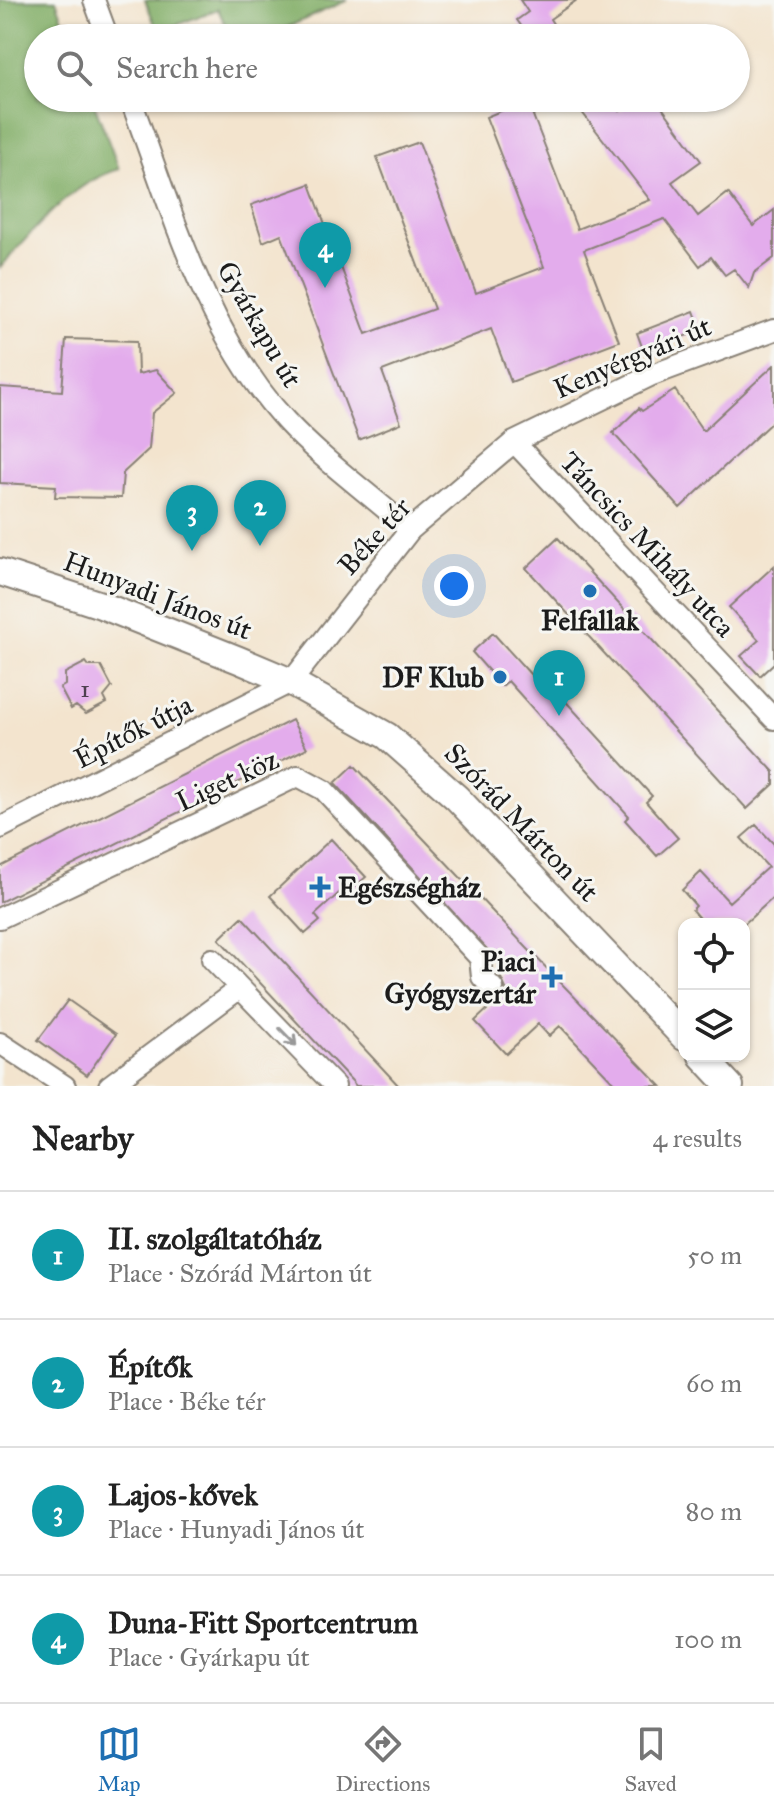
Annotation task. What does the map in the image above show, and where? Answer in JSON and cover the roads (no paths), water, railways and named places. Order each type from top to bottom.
[{"type":"street","points":[[94,0],[103,24]]},
{"type":"street","name":"Gyárkapu út","points":[[135,112],[203,290],[266,397],[288,423],[410,530]]},
{"type":"street","name":"Kenyérgyári út","points":[[514,442],[652,375],[774,330]]},
{"type":"street","name":"Béke tér","points":[[291,682],[410,530],[514,442]]},
{"type":"street","name":"Táncsics Mihály utca","points":[[514,442],[774,719]]},
{"type":"street","name":"Hunyadi János út","points":[[0,572],[101,605],[291,682]]},
{"type":"street","name":"Építők útja","points":[[0,828],[291,682]]},
{"type":"street","name":"Szórád Márton út","points":[[291,682],[387,736],[418,761],[678,1031]]},
{"type":"street","name":"Liget köz","points":[[0,918],[298,776],[324,790],[480,958],[482,977],[493,988]]},
{"type":"street","points":[[212,959],[335,1086]]},
{"type":"street","points":[[109,1086],[240,988]]},
{"type":"street","points":[[0,1043],[65,1086]]},
{"type":"street","points":[[708,1062],[730,1086]]},
{"type":"place","name":"Duna-Fitt Sportcentrum","points":[[325,288]]},
{"type":"place","name":"Építők","points":[[260,546]]},
{"type":"place","name":"Lajos-kővek","points":[[192,551]]},
{"type":"place","name":"Felfallak","points":[[590,591]]},
{"type":"place","name":"DF Klub","points":[[500,677]]},
{"type":"place","name":"II. szolgáltatóház","points":[[559,716]]},
{"type":"place","name":"Egészségház","points":[[320,887]]},
{"type":"place","name":"Piaci Gyógyszertár","points":[[552,977]]}]
